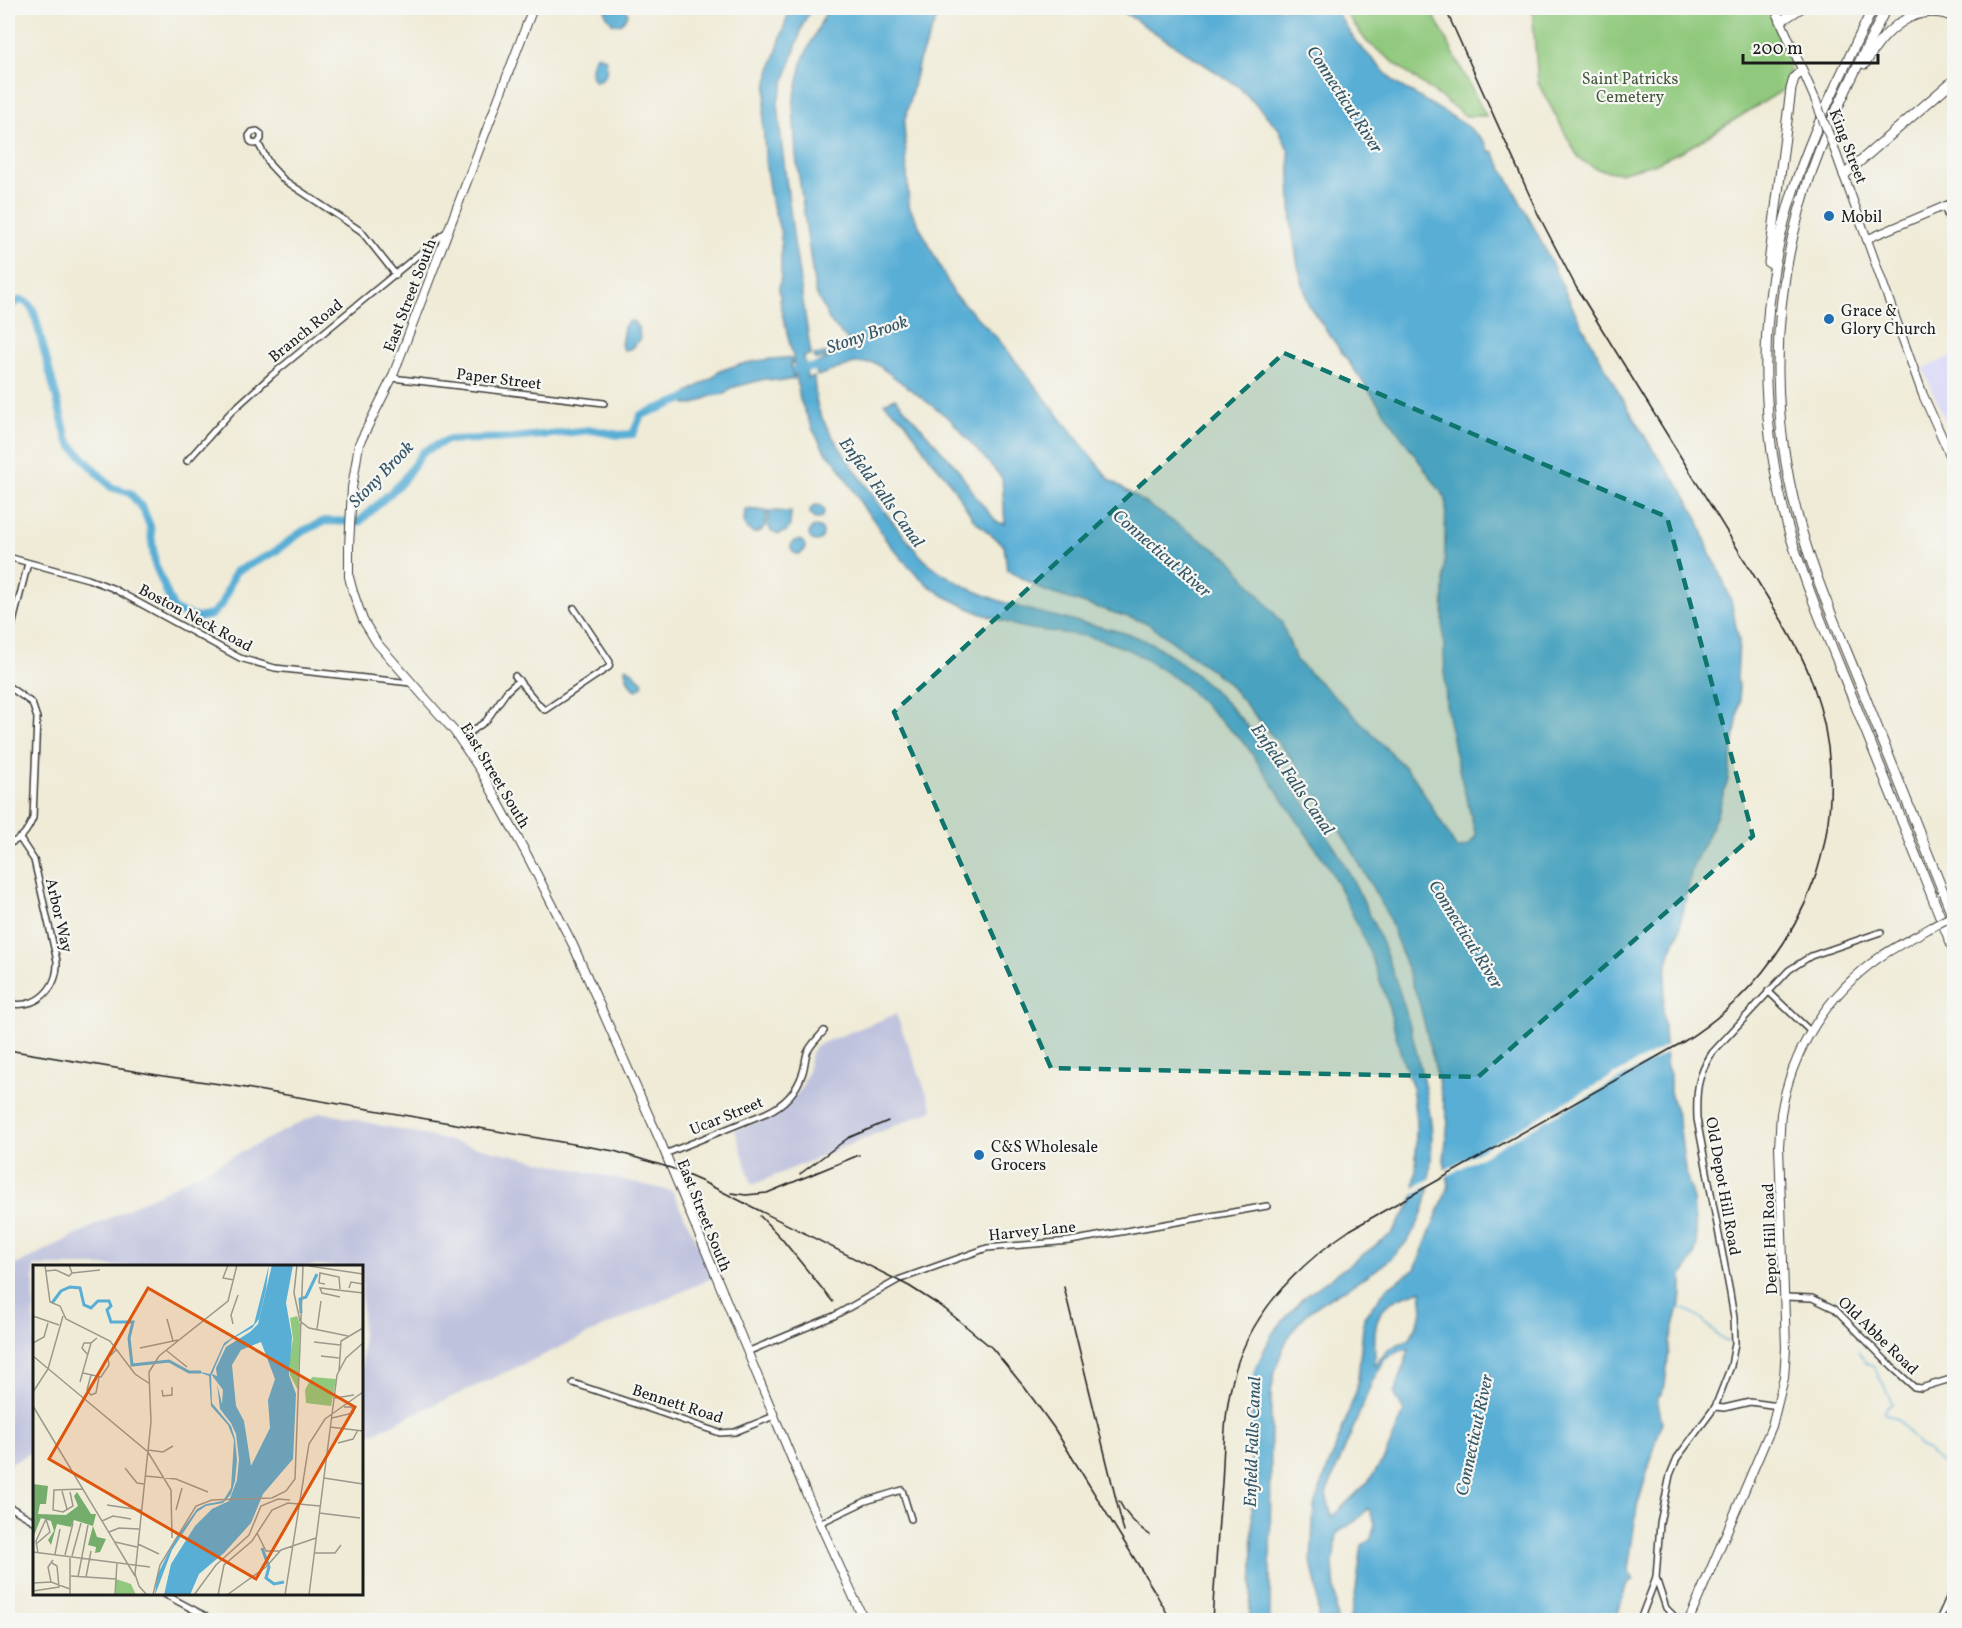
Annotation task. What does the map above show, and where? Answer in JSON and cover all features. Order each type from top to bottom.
[{"type":"highway","points":[[1781,21],[1801,8]]},
{"type":"highway","points":[[1873,8],[1801,163],[1783,225],[1772,286],[1766,352],[1768,408],[1776,474],[1785,517],[1808,587],[1954,951]]},
{"type":"highway","points":[[1886,8],[1820,147],[1804,193],[1785,275],[1778,354],[1778,390],[1783,447],[1794,502],[1813,567],[1954,917]]},
{"type":"highway","points":[[1840,104],[1876,45],[1894,27],[1906,19],[1923,13],[1940,12],[1954,17]]},
{"type":"highway","points":[[1772,286],[1769,267],[1790,93],[1794,78],[1802,70]]},
{"type":"highway","points":[[1844,175],[1954,80]]},
{"type":"highway","points":[[1844,175],[1855,171],[1954,86]]},
{"type":"main road","name":"East Street South","points":[[533,8],[392,378],[359,444],[352,488],[348,555],[352,592],[363,620],[377,643],[461,739],[518,838],[573,945],[616,1037],[806,1493],[863,1618]]},
{"type":"main road","name":"King Street","points":[[1775,8],[1815,99],[1923,395],[1954,464]]},
{"type":"main road","name":"Depot Hill Road","points":[[1687,1620],[1764,1447],[1778,1406],[1784,1378],[1785,1297],[1779,1146],[1781,1114],[1793,1071],[1810,1032],[1827,1007],[1861,972],[1888,951],[1954,917]]},
{"type":"street","points":[[258,143],[270,165],[284,180],[361,231],[396,275]]},
{"type":"street","points":[[1867,239],[1954,202]]},
{"type":"street","points":[[1944,206],[1954,234]]},
{"type":"street","name":"Branch Road","points":[[187,461],[231,412],[272,375],[449,230]]},
{"type":"street","name":"Paper Street","points":[[392,378],[604,404]]},
{"type":"street","name":"Boston Neck Road","points":[[8,557],[112,588],[240,658],[260,665],[411,683]]},
{"type":"street","points":[[8,642],[28,563]]},
{"type":"street","points":[[461,739],[487,719],[517,678],[542,709],[546,709],[609,667],[610,662],[574,608]]},
{"type":"street","points":[[8,686],[32,703],[37,718],[34,810],[29,827],[20,839],[8,844]]},
{"type":"street","name":"Arbor Way","points":[[8,1003],[23,1005],[42,997],[51,987],[57,969],[34,860],[20,839]]},
{"type":"street","name":"Old Depot Hill Road","points":[[1687,1620],[1676,1618],[1666,1608],[1656,1578],[1660,1523],[1670,1475],[1677,1458],[1715,1407],[1731,1366],[1735,1343],[1734,1318],[1703,1161],[1696,1091],[1703,1068],[1712,1053],[1789,970],[1811,956],[1881,932]]},
{"type":"street","points":[[1768,991],[1810,1032]]},
{"type":"street","name":"Ucar Street","points":[[665,1154],[780,1106],[796,1088],[804,1070],[807,1053],[813,1042],[824,1031]]},
{"type":"street","name":"Harvey Lane","points":[[747,1352],[834,1316],[905,1277],[990,1247],[1065,1242],[1267,1206]]},
{"type":"street","name":"Old Abbe Road","points":[[1785,1297],[1812,1298],[1835,1309],[1914,1387],[1920,1388],[1954,1378]]},
{"type":"street","name":"Bennett Road","points":[[573,1383],[720,1433],[735,1432],[774,1416]]},
{"type":"street","points":[[1715,1407],[1724,1408],[1750,1402],[1778,1406]]},
{"type":"street","points":[[820,1523],[866,1501],[902,1490],[910,1519]]},
{"type":"street","points":[[8,1506],[33,1520]]},
{"type":"street","points":[[1640,1620],[1656,1578]]},
{"type":"street","points":[[1938,1620],[1953,1589]]},
{"type":"street","points":[[168,1595],[213,1620]]},
{"type":"street","points":[[847,1620],[863,1618]]},
{"type":"highlighted area","points":[[1284,353],[1667,517],[1753,836],[1478,1077],[1051,1068],[894,712]]},
{"type":"shaded area","points":[[1954,356],[1954,441],[1923,368]]},
{"type":"shaded area","points":[[896,1014],[933,1110],[752,1185],[735,1130],[770,1116],[788,1105],[801,1089],[815,1046]]},
{"type":"shaded area","points":[[321,1112],[672,1191],[714,1277],[363,1438],[363,1265],[33,1265],[33,1452],[8,1465],[8,1311],[11,1309],[8,1301],[8,1269]]},
{"type":"green space","points":[[1342,8],[1430,8],[1486,116],[1466,116],[1413,77],[1367,42]]},
{"type":"green space","name":"Saint Patricks Cemetery","points":[[1532,8],[1768,8],[1790,62],[1788,87],[1690,147],[1654,164],[1619,173],[1597,169],[1579,159],[1538,83]]},
{"type":"water","points":[[605,8],[626,8],[628,14],[621,23],[613,24],[606,15]]},
{"type":"water","name":"Enfield Falls Canal","points":[[790,8],[812,8],[804,22],[778,101],[781,139],[811,355],[804,356],[807,378],[814,377],[818,407],[833,438],[897,527],[922,557],[942,573],[976,591],[1011,605],[1113,630],[1148,642],[1178,661],[1232,708],[1262,745],[1335,848],[1385,951],[1410,1025],[1423,1077],[1431,1124],[1432,1148],[1428,1193],[1416,1228],[1394,1255],[1381,1267],[1311,1311],[1298,1323],[1282,1351],[1271,1394],[1270,1620],[1249,1620],[1253,1572],[1251,1430],[1254,1372],[1272,1334],[1302,1299],[1391,1234],[1408,1209],[1413,1197],[1416,1171],[1416,1121],[1412,1085],[1401,1055],[1387,1000],[1368,948],[1328,866],[1246,745],[1180,681],[1132,651],[1085,636],[1017,626],[977,612],[944,596],[928,585],[886,540],[837,463],[825,451],[800,400],[792,352],[781,309],[779,288],[781,234],[770,195],[766,167],[763,124],[767,82]]},
{"type":"water","name":"Connecticut River","points":[[828,8],[941,8],[919,61],[904,124],[909,206],[954,294],[998,339],[1109,479],[1230,559],[1282,623],[1296,660],[1414,777],[1457,849],[1468,846],[1476,836],[1454,750],[1446,704],[1443,626],[1446,499],[1309,306],[1298,266],[1292,228],[1289,152],[1279,129],[1238,86],[1117,8],[1334,8],[1356,42],[1395,83],[1466,125],[1485,142],[1490,152],[1493,151],[1619,393],[1653,450],[1682,490],[1698,519],[1731,601],[1739,641],[1737,678],[1740,701],[1728,780],[1716,817],[1692,869],[1678,935],[1670,951],[1667,966],[1663,1008],[1666,1065],[1670,1074],[1670,1092],[1679,1122],[1685,1170],[1693,1200],[1697,1245],[1694,1257],[1682,1276],[1682,1296],[1670,1341],[1665,1385],[1657,1398],[1662,1422],[1637,1507],[1628,1570],[1633,1580],[1626,1586],[1616,1620],[1349,1620],[1356,1593],[1362,1545],[1371,1539],[1375,1523],[1368,1508],[1357,1520],[1337,1533],[1333,1564],[1337,1620],[1318,1620],[1317,1590],[1311,1561],[1314,1506],[1357,1389],[1364,1317],[1387,1288],[1415,1269],[1449,1185],[1444,1160],[1448,1121],[1419,1002],[1388,916],[1349,845],[1295,763],[1226,681],[1147,623],[1047,592],[1007,570],[1004,546],[974,520],[947,478],[930,458],[905,421],[884,403],[895,398],[957,468],[976,497],[997,522],[1005,524],[1002,478],[950,419],[875,363],[855,363],[817,376],[815,364],[834,356],[815,359],[814,355],[843,350],[849,352],[857,349],[831,323],[815,291],[796,156],[793,104],[803,59]],"holes":[[[1421,1290],[1423,1310],[1410,1339],[1390,1348],[1375,1365],[1376,1329],[1379,1315],[1395,1300]],[[1409,1350],[1394,1393],[1404,1412],[1384,1459],[1367,1483],[1332,1517],[1326,1494],[1373,1380],[1385,1359],[1398,1351]]]},
{"type":"water","points":[[597,55],[605,58],[607,70],[602,78],[595,82],[591,68]]},
{"type":"water","points":[[633,321],[639,329],[640,340],[630,349],[624,350],[621,345],[624,327],[628,322]]},
{"type":"water","points":[[791,359],[790,367],[793,368],[791,371],[794,375],[791,376],[794,376],[794,379],[783,381],[765,379],[731,388],[725,394],[711,396],[692,405],[686,404],[684,398],[690,391],[715,376],[717,372],[750,362]]},
{"type":"water","points":[[814,505],[820,505],[824,512],[820,519],[814,519],[810,515],[810,509]]},
{"type":"water","points":[[745,509],[767,511],[765,525],[761,531],[754,533],[747,529],[744,523]]},
{"type":"water","points":[[769,511],[791,512],[787,531],[779,534],[771,531],[768,525]]},
{"type":"water","points":[[813,527],[819,527],[823,534],[819,541],[813,541],[809,537],[809,531]]},
{"type":"water","points":[[795,540],[801,540],[805,547],[801,554],[795,554],[791,550],[791,544]]},
{"type":"water","points":[[627,667],[642,681],[643,685],[637,690],[628,681],[625,671]]},
{"type":"pier","points":[[1669,1044],[1670,1051],[1445,1177],[1443,1171]]},
{"type":"pier","points":[[1433,1177],[1432,1184],[1410,1197],[1411,1189]]},
{"type":"waterway","name":"Stony Brook","points":[[8,306],[21,300],[29,304],[34,312],[67,438],[111,487],[130,493],[143,509],[150,526],[155,564],[174,610],[198,618],[211,615],[222,604],[235,572],[273,553],[303,531],[325,521],[359,522],[401,483],[423,452],[447,440],[512,438],[592,430],[619,435],[633,434],[641,415],[695,395]]},
{"type":"waterway","name":"Stony Brook","points":[[796,369],[825,366]]},
{"type":"waterway","points":[[1679,1308],[1699,1318],[1728,1342]]},
{"type":"waterway","points":[[1858,1351],[1868,1365],[1873,1366],[1888,1394],[1892,1404],[1884,1413],[1898,1419],[1919,1446],[1954,1470]]},
{"type":"railway","points":[[1212,1620],[1229,1395],[1239,1359],[1249,1337],[1276,1296],[1311,1260],[1350,1230],[1683,1042],[1726,1010],[1763,972],[1792,930],[1813,883],[1826,834],[1830,783],[1826,731],[1805,664],[1782,621],[1576,287],[1538,214],[1445,8]]},
{"type":"railway","points":[[8,1050],[614,1151],[671,1168],[703,1182],[909,1286],[945,1309],[992,1348],[1054,1428],[1171,1620]]},
{"type":"railway","points":[[800,1174],[848,1138],[888,1121]]},
{"type":"railway","points":[[731,1193],[746,1195],[767,1193],[859,1155]]},
{"type":"railway","points":[[760,1216],[833,1302]]},
{"type":"railway","points":[[1064,1287],[1124,1532]]},
{"type":"railway","points":[[1119,1501],[1132,1520],[1150,1535]]},
{"type":"place","name":"Mobil","points":[[1829,216]]},
{"type":"place","name":"Grace & Glory Church","points":[[1829,319]]},
{"type":"place","name":"C&S Wholesale Grocers","points":[[979,1155]]}]
